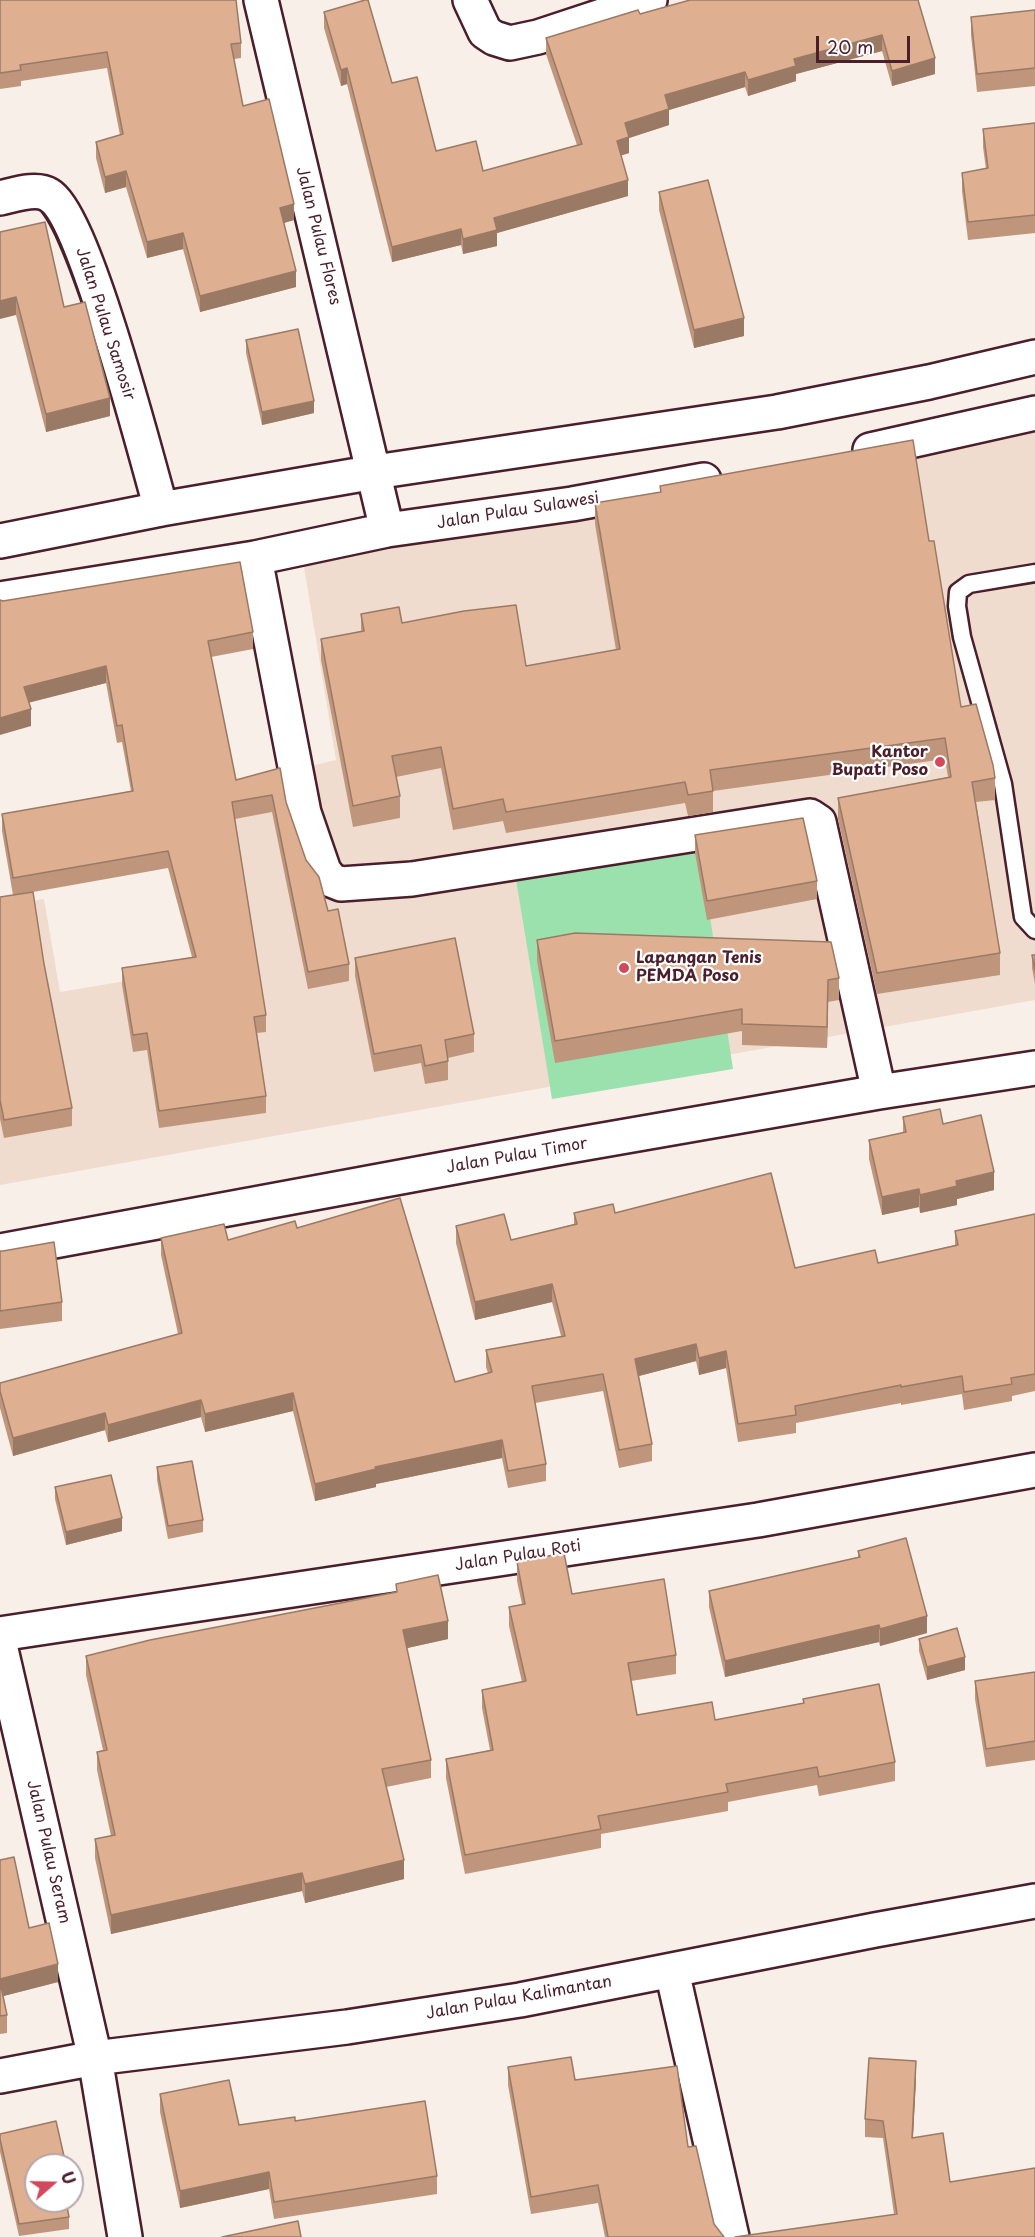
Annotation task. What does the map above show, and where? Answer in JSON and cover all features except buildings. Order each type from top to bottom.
[{"type":"street","name":"Jalan Pulau Flores","points":[[261,0],[387,530]]},
{"type":"street","points":[[470,0],[485,32],[494,39],[510,43],[538,37],[650,0]]},
{"type":"street","name":"Jalan Pulau Samosir","points":[[0,198],[39,191],[59,202],[66,215],[85,259],[113,339],[161,509]]},
{"type":"street","points":[[0,541],[161,509],[375,472],[777,412],[929,382],[1035,357]]},
{"type":"street","points":[[840,455],[1035,413]]},
{"type":"street","name":"Jalan Pulau Sulawesi","points":[[0,599],[255,558],[387,530],[572,504],[734,475]]},
{"type":"street","points":[[255,558],[304,813],[324,871],[331,880],[341,884],[412,879],[810,816],[819,822],[879,1092]]},
{"type":"street","name":"Jalan Pulau Timor","points":[[0,1251],[563,1147],[879,1092],[1035,1068]]},
{"type":"street","name":"Jalan Pulau Roti","points":[[0,1634],[758,1520],[1035,1470]]},
{"type":"street","name":"Jalan Pulau Seram","points":[[0,1645],[95,2058],[125,2237]]},
{"type":"street","name":"Jalan Pulau Kalimantan","points":[[0,2076],[95,2058],[359,2025],[520,2000],[1035,1901]]},
{"type":"street","points":[[672,1971],[732,2237]]},
{"type":"lane","points":[[1035,573],[969,584],[958,592],[957,606],[962,637],[1003,784],[1023,917],[1035,930]]},
{"type":"shaded area","points":[[1035,420],[1035,1000],[0,1185],[0,906],[44,899],[60,992],[215,966],[172,799],[336,760],[301,549]]},
{"type":"green space","name":"Lapangan Tenis PEMDA Poso","points":[[698,837],[733,1069],[552,1099],[514,867]]},
{"type":"place","name":"Kantor Bupati Poso","points":[[940,762]]},
{"type":"place","name":"Lapangan Tenis PEMDA Poso","points":[[624,968]]}]
